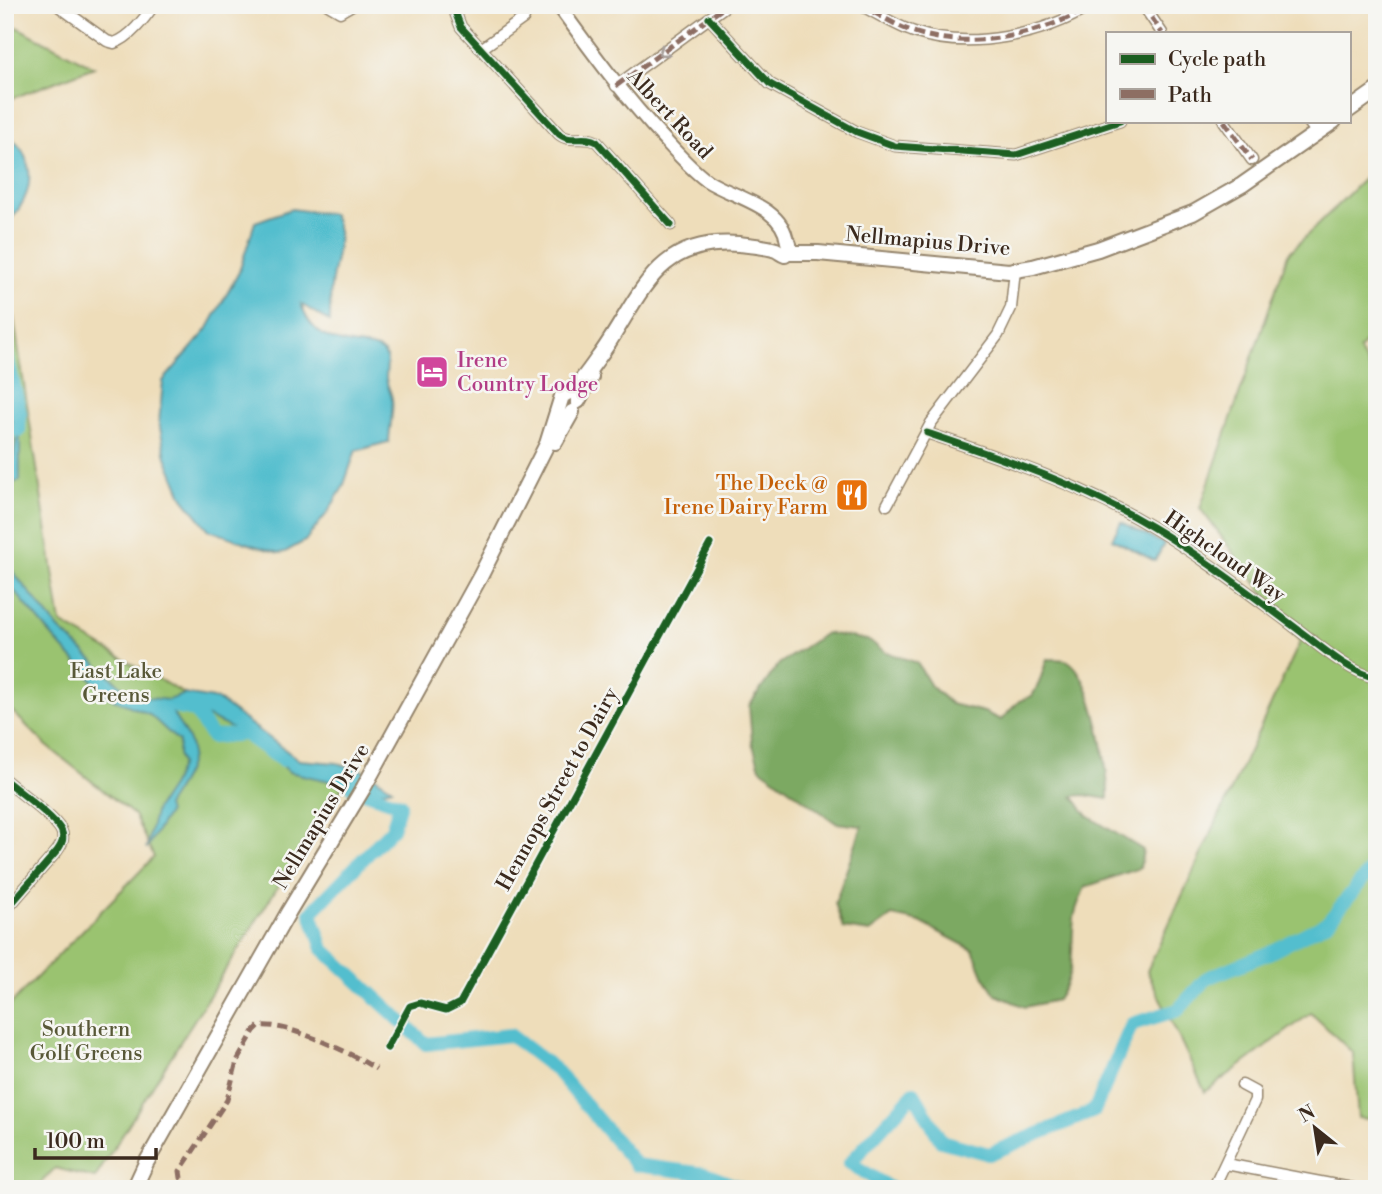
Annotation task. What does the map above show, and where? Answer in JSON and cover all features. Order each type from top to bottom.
[{"type":"main road","points":[[1350,109],[1377,90]]},
{"type":"main road","name":"Nellmapius Drive","points":[[134,1189],[146,1163],[289,911],[358,798],[527,487],[540,470],[570,403],[643,286],[661,265],[682,254],[709,246],[738,244],[783,246],[818,253],[1015,271],[1098,249],[1193,213],[1242,185],[1312,127],[1330,122]]},
{"type":"main road","name":"Nellmapius Drive","points":[[127,1189],[146,1163]]},
{"type":"street","points":[[57,5],[107,41],[114,43],[123,39],[142,21],[154,5]]},
{"type":"street","points":[[328,5],[340,12],[352,5]]},
{"type":"street","points":[[458,5],[455,12],[457,22],[561,136],[571,139],[589,137],[597,142],[671,225]]},
{"type":"street","name":"Albert Road","points":[[558,5],[617,86],[696,173],[722,190],[763,209],[778,221],[783,246]]},
{"type":"street","points":[[617,86],[727,5]]},
{"type":"street","points":[[860,5],[913,32],[986,40],[1025,33],[1092,5]]},
{"type":"street","points":[[1143,5],[1161,32]]},
{"type":"street","points":[[481,49],[524,18]]},
{"type":"street","points":[[709,18],[770,84],[857,132],[895,146],[1016,155],[1117,122]]},
{"type":"street","points":[[1225,122],[1252,160]]},
{"type":"street","points":[[887,505],[931,423],[998,335],[1011,308],[1015,271]]},
{"type":"street","name":"Highcloud Way","points":[[927,433],[1055,479],[1111,503],[1220,572],[1333,655],[1360,672],[1377,678]]},
{"type":"street","points":[[5,780],[55,824],[62,833],[63,840],[57,851],[5,911]]},
{"type":"street","points":[[1213,1189],[1255,1100],[1255,1092],[1242,1085]]},
{"type":"street","points":[[1226,1164],[1357,1189]]},
{"type":"green space","points":[[5,21],[94,67],[5,101]]},
{"type":"green space","points":[[1377,166],[1377,328],[1359,350],[1377,381],[1377,1120],[1358,1118],[1353,1053],[1311,1013],[1205,1092],[1147,971],[1300,642],[1200,508],[1288,254]]},
{"type":"green space","name":"Southern Golf Greens","points":[[5,262],[61,623],[345,784],[327,808],[95,1178],[55,1168],[35,1189],[5,1189],[5,1010],[154,857],[134,815],[46,745],[5,704]]},
{"type":"green space","points":[[826,633],[867,640],[886,652],[917,663],[931,686],[951,704],[984,712],[1001,720],[1019,701],[1032,696],[1047,659],[1066,660],[1077,670],[1085,685],[1098,725],[1106,767],[1108,799],[1073,796],[1088,816],[1143,850],[1140,868],[1085,887],[1075,915],[1068,980],[1057,1000],[1025,1007],[996,995],[984,977],[973,950],[920,922],[892,916],[870,932],[843,928],[835,903],[862,826],[836,823],[760,768],[752,742],[749,706],[779,664]]},
{"type":"water","points":[[5,132],[23,151],[28,164],[29,184],[18,210],[5,226]]},
{"type":"water","points":[[291,209],[332,214],[338,231],[338,250],[331,287],[330,322],[301,304],[310,322],[321,333],[334,340],[381,351],[387,359],[386,378],[392,409],[389,442],[356,450],[343,487],[328,512],[305,541],[279,553],[209,530],[183,498],[166,457],[159,423],[163,381],[207,330],[239,272],[255,222]]},
{"type":"water","points":[[5,335],[20,413],[20,481],[5,485],[5,465],[13,460],[17,435],[5,405]]},
{"type":"water","points":[[1121,522],[1164,544],[1155,561],[1112,539]]},
{"type":"water","points":[[5,562],[59,629],[132,696],[168,700],[185,694],[218,700],[299,760],[337,763],[367,772],[392,788],[365,795],[334,782],[289,772],[270,752],[248,736],[195,711],[173,713],[188,739],[191,756],[183,778],[166,806],[168,813],[146,849],[156,809],[172,785],[181,764],[179,742],[149,714],[108,697],[5,580]]},
{"type":"waterway","points":[[5,308],[6,352],[20,413],[19,431]]},
{"type":"waterway","points":[[178,708],[195,711],[212,737],[245,734],[282,760]]},
{"type":"waterway","points":[[353,788],[400,804],[392,829],[311,913],[323,949],[426,1044],[510,1035],[557,1071],[636,1165],[705,1174],[744,1189]]},
{"type":"waterway","points":[[891,1189],[850,1163],[914,1093],[941,1141],[989,1154],[1094,1111],[1132,1024],[1178,1010],[1207,978],[1269,953],[1328,922],[1377,862]]},
{"type":"marked path","points":[[616,86],[727,5]]},
{"type":"marked path","points":[[860,5],[914,32],[935,38],[958,40],[982,40],[1029,32],[1052,25],[1092,5]]},
{"type":"marked path","points":[[1143,5],[1161,32]]},
{"type":"marked path","points":[[1225,122],[1252,160]]},
{"type":"marked path","points":[[193,1189],[181,1178],[180,1171],[227,1100],[237,1061],[259,1026],[271,1026],[302,1034],[336,1047],[376,1069]]},
{"type":"cycle path","points":[[459,5],[455,12],[461,27],[559,134],[597,142],[671,225]]},
{"type":"cycle path","points":[[709,18],[770,84],[857,132],[895,146],[1016,155],[1117,122]]},
{"type":"cycle path","points":[[927,433],[1042,474],[1125,512],[1206,562],[1344,664],[1377,678]]},
{"type":"cycle path","name":"Hennops Street to Dairy","points":[[387,1048],[410,1006],[420,1003],[446,1010],[460,1003],[710,544]]},
{"type":"cycle path","points":[[5,780],[51,818],[61,830],[63,838],[57,851],[5,911]]},
{"type":"place","name":"Irene Country Lodge","points":[[432,372]]},
{"type":"place","name":"The Deck @ Irene Dairy Farm","points":[[852,495]]},
{"type":"park label","name":"East Lake Greens","points":[[116,683]]}]
